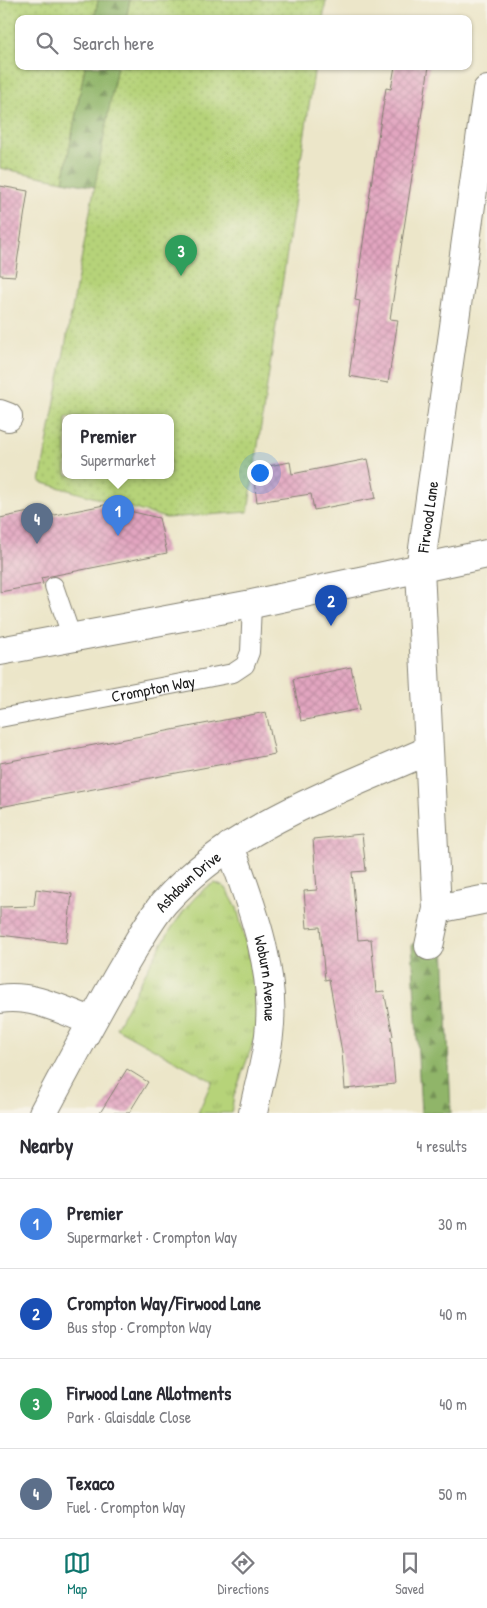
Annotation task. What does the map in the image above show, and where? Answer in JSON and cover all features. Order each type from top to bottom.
[{"type":"main road","name":"Firwood Lane","points":[[429,946],[437,909],[427,751],[420,570],[487,90]]},
{"type":"main road","points":[[0,650],[252,604],[420,570],[487,554]]},
{"type":"main road","name":"Ashdown Drive","points":[[43,1113],[91,1020],[163,905],[190,877],[230,846],[272,820],[427,751]]},
{"type":"main road","name":"Woburn Avenue","points":[[230,846],[258,924],[270,1002],[269,1034],[253,1113]]},
{"type":"main road","points":[[437,909],[487,899]]},
{"type":"main road","points":[[0,999],[37,1001],[91,1020]]},
{"type":"lane","points":[[54,586],[72,638]]},
{"type":"lane","name":"Crompton Way","points":[[0,718],[233,673],[245,665],[250,652],[252,604]]},
{"type":"green space","points":[[0,0],[98,0],[95,15],[15,15],[15,70],[84,70],[63,181],[0,168]]},
{"type":"green space","points":[[98,0],[130,0],[127,15],[95,15]]},
{"type":"green space","points":[[130,0],[326,0],[324,15],[127,15]]},
{"type":"green space","points":[[84,70],[116,70],[95,187],[63,181]]},
{"type":"green space","points":[[116,70],[314,70],[248,512],[166,518],[40,482]]},
{"type":"green space","points":[[215,883],[226,888],[237,908],[261,1002],[257,1032],[234,1096],[231,1113],[198,1113],[212,1081],[116,1028],[174,925],[188,906],[202,892]]},
{"type":"green space","points":[[412,944],[444,944],[451,1113],[421,1113]]},
{"type":"building","points":[[394,70],[428,70],[390,319],[398,320],[388,383],[349,376],[360,301],[355,300],[376,150],[386,88],[391,89]]},
{"type":"building","points":[[0,186],[28,191],[15,276],[0,275]]},
{"type":"building","points":[[368,459],[376,498],[314,510],[311,494],[257,502],[254,481],[260,480],[258,468],[290,462],[292,474]]},
{"type":"building","points":[[104,505],[159,518],[167,553],[41,578],[43,584],[0,592],[0,518],[29,512],[30,520]]},
{"type":"building","points":[[351,667],[360,709],[301,721],[293,679]]},
{"type":"building","points":[[266,712],[275,754],[0,807],[0,763]]},
{"type":"building","points":[[362,834],[366,871],[352,872],[358,940],[371,939],[376,992],[384,991],[393,1036],[391,1037],[395,1084],[345,1089],[342,1052],[329,979],[325,980],[320,927],[307,928],[304,891],[317,890],[313,839]]},
{"type":"building","points":[[36,889],[72,894],[66,943],[0,935],[0,907],[34,906]]},
{"type":"building","points":[[127,1069],[148,1082],[129,1113],[100,1113]]},
{"type":"place","name":"Firwood Lane Allotments","points":[[181,276]]},
{"type":"place","name":"Premier","points":[[118,536]]},
{"type":"place","name":"Texaco","points":[[37,544]]},
{"type":"place","name":"Crompton Way/Firwood Lane","points":[[331,626]]}]
